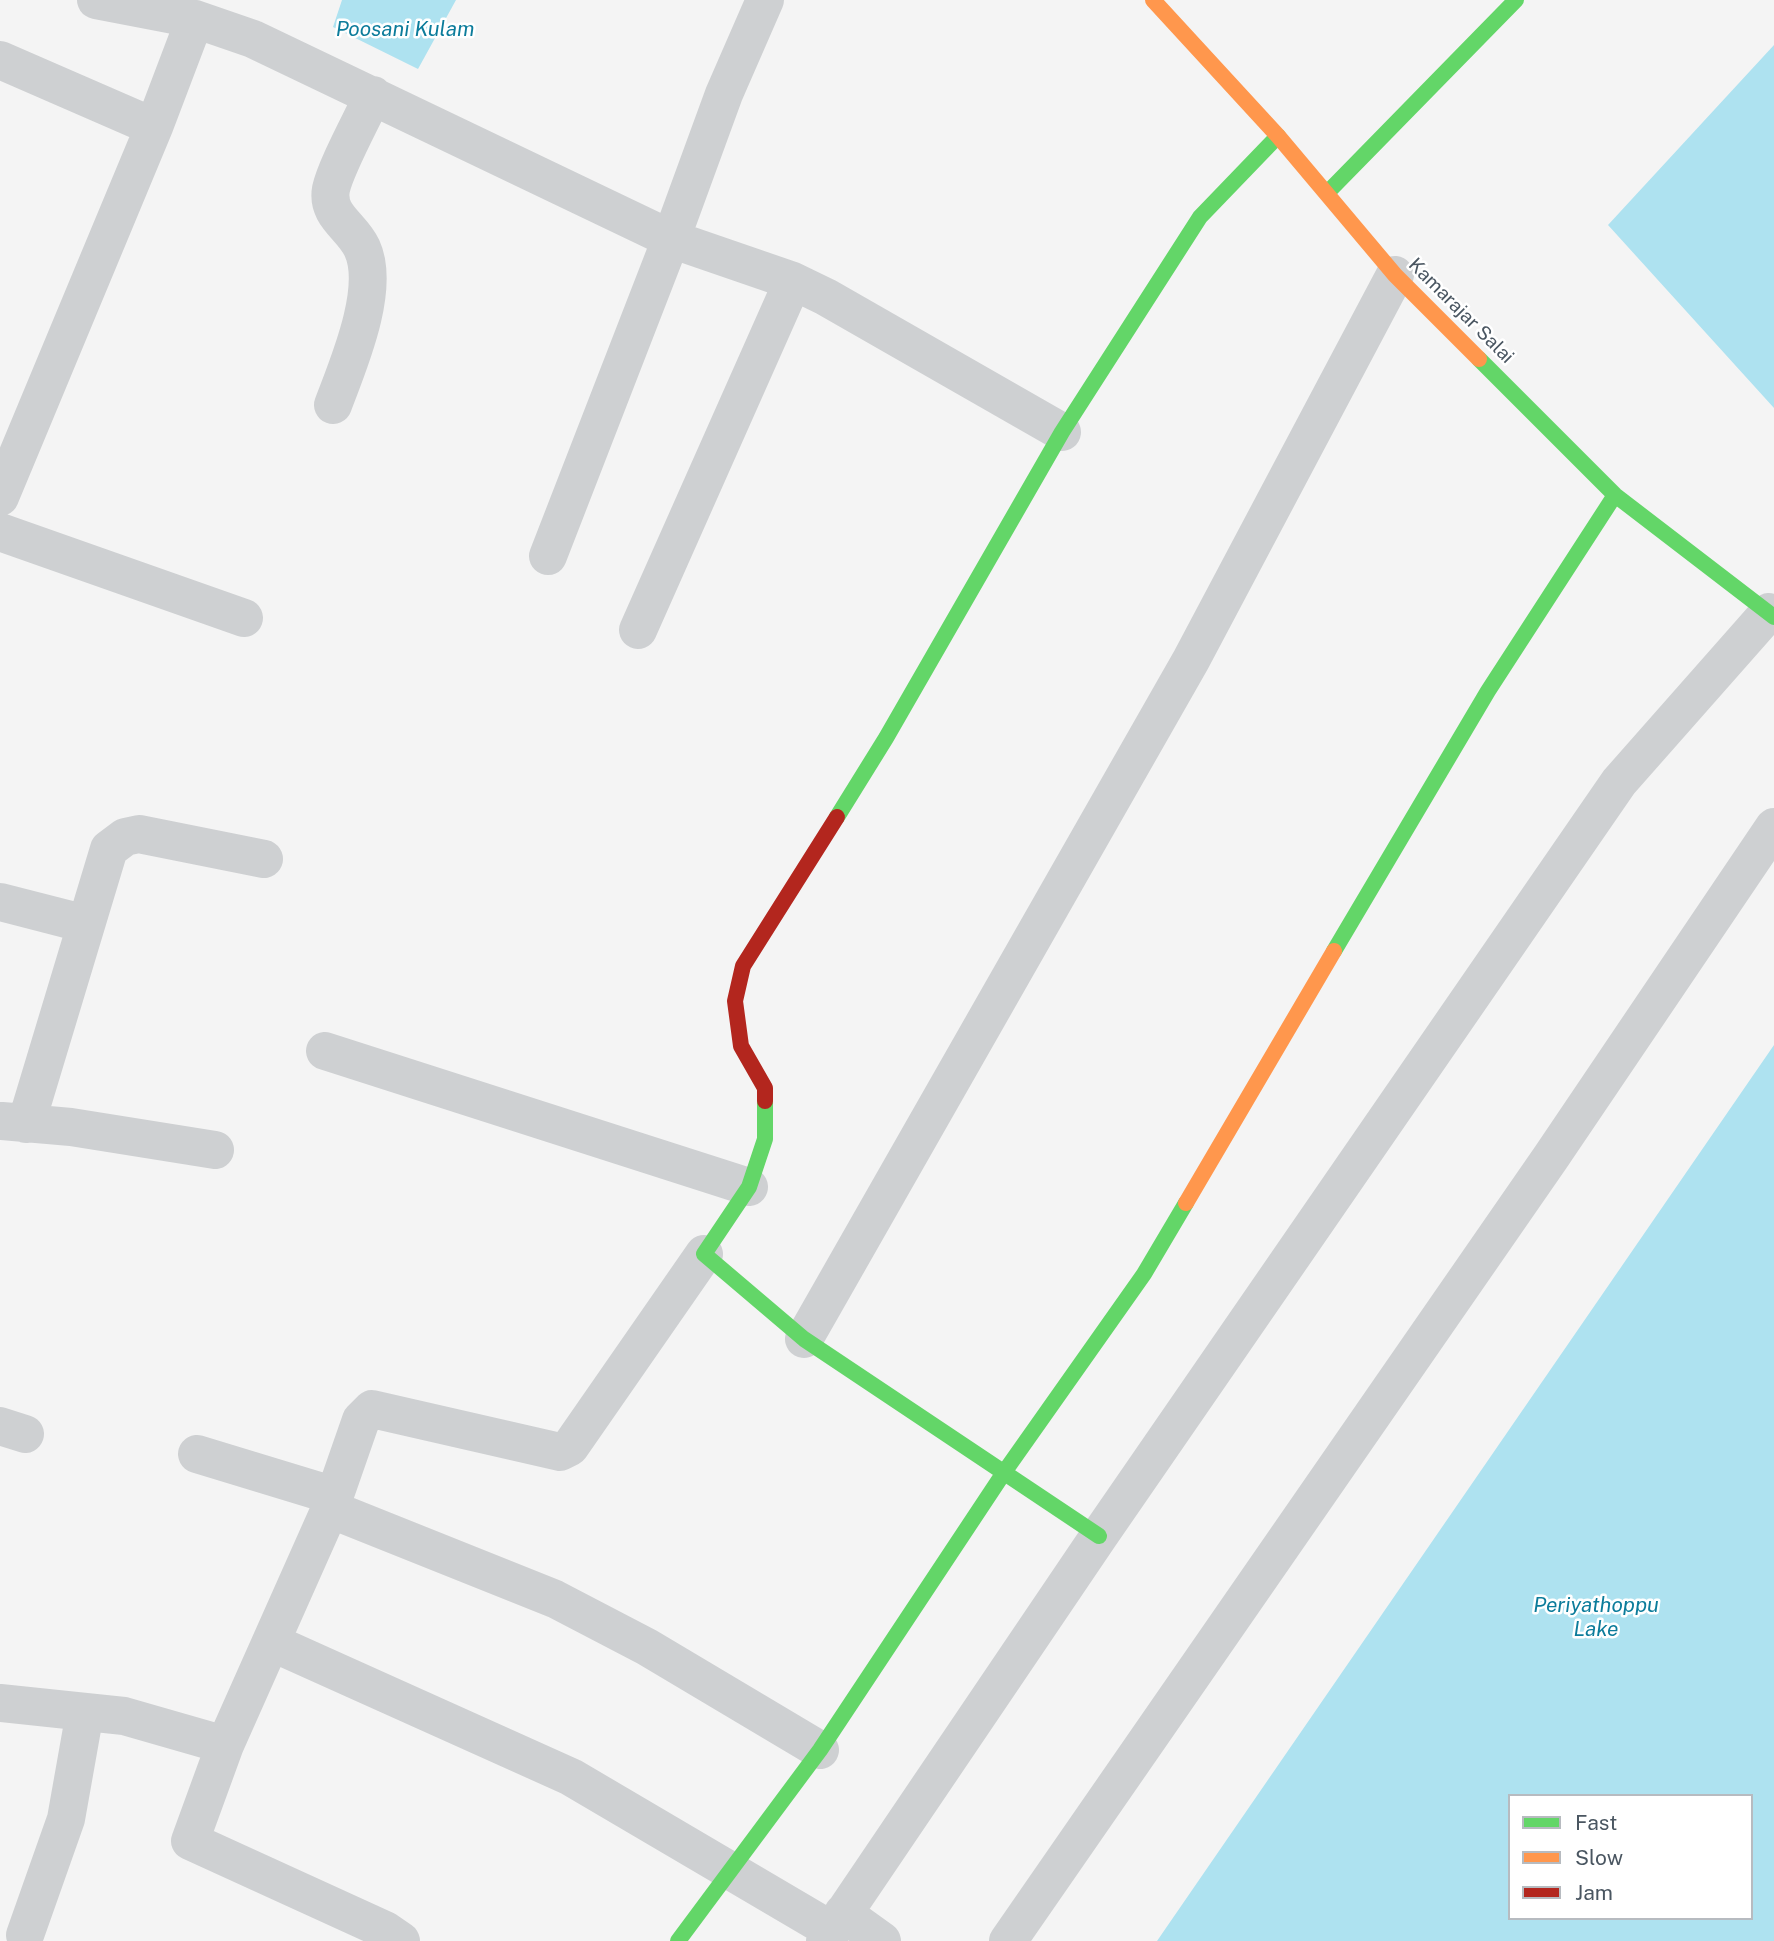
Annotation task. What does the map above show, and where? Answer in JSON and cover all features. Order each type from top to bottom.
[{"type":"street","points":[[96,0],[195,19],[253,39],[373,94],[671,239],[793,281],[826,297],[1062,432]]},
{"type":"street","points":[[548,556],[671,239],[724,93],[765,0]]},
{"type":"street","name":"Kamarajar Salai","points":[[1153,0],[1278,136],[1395,275],[1615,495],[1772,614]]},
{"type":"street","points":[[1327,193],[1516,0]]},
{"type":"street","points":[[0,497],[154,127],[195,19]]},
{"type":"street","points":[[0,60],[154,127]]},
{"type":"street","points":[[333,405],[358,338],[368,276],[363,249],[332,212],[331,189],[373,94]]},
{"type":"street","points":[[401,1941],[385,1930],[190,1841],[225,1745],[273,1643],[332,1502],[361,1420],[372,1409],[551,1452],[570,1447],[749,1187],[765,1139],[765,1088],[741,1046],[735,1001],[743,965],[887,738],[1062,432],[1200,217],[1278,136]]},
{"type":"street","points":[[804,1339],[1191,660],[1395,275]]},
{"type":"street","points":[[638,630],[793,281]]},
{"type":"street","points":[[678,1941],[820,1750],[1005,1471],[1144,1274],[1488,691],[1615,495]]},
{"type":"street","points":[[0,532],[244,618]]},
{"type":"street","points":[[833,1928],[1099,1536],[1619,782],[1772,614]]},
{"type":"street","points":[[1008,1941],[1544,1168],[1774,827]]},
{"type":"street","points":[[215,1150],[71,1127],[13,1123],[86,924],[109,849],[125,837],[139,834],[264,859]]},
{"type":"street","points":[[0,902],[86,924]]},
{"type":"street","points":[[325,1051],[749,1187]]},
{"type":"street","points":[[704,1254],[804,1339],[942,1434],[1005,1471],[1099,1536]]},
{"type":"street","points":[[197,1454],[332,1502],[555,1599],[648,1647],[820,1750]]},
{"type":"street","points":[[273,1643],[571,1777],[833,1928],[882,1941]]},
{"type":"street","points":[[0,1703],[124,1716],[225,1745]]},
{"type":"street","points":[[21,1933],[66,1819],[85,1712]]},
{"type":"water","name":"Poosani Kulam","points":[[342,0],[456,0],[418,69],[333,27]]},
{"type":"water","points":[[1774,45],[1774,408],[1608,225]]},
{"type":"water","name":"Periyathoppu Lake","points":[[1774,1045],[1774,1941],[1157,1941]]},
{"type":"traffic: fast","points":[[1327,193],[1516,0]]},
{"type":"traffic: fast","points":[[837,817],[886,738],[1062,432],[1200,217],[1278,136]]},
{"type":"traffic: fast","points":[[1479,359],[1615,495],[1774,617]]},
{"type":"traffic: fast","points":[[1334,951],[1488,691],[1615,495]]},
{"type":"traffic: fast","points":[[765,1101],[765,1139],[749,1187],[704,1254],[804,1339],[1099,1536]]},
{"type":"traffic: fast","points":[[678,1941],[820,1750],[1005,1471],[1144,1274],[1186,1203]]},
{"type":"traffic: slow","points":[[1153,0],[1278,136],[1395,275],[1479,359]]},
{"type":"traffic: slow","points":[[1186,1203],[1334,951]]},
{"type":"traffic: jam","points":[[765,1101],[765,1088],[741,1046],[735,1001],[743,966],[837,817]]}]
